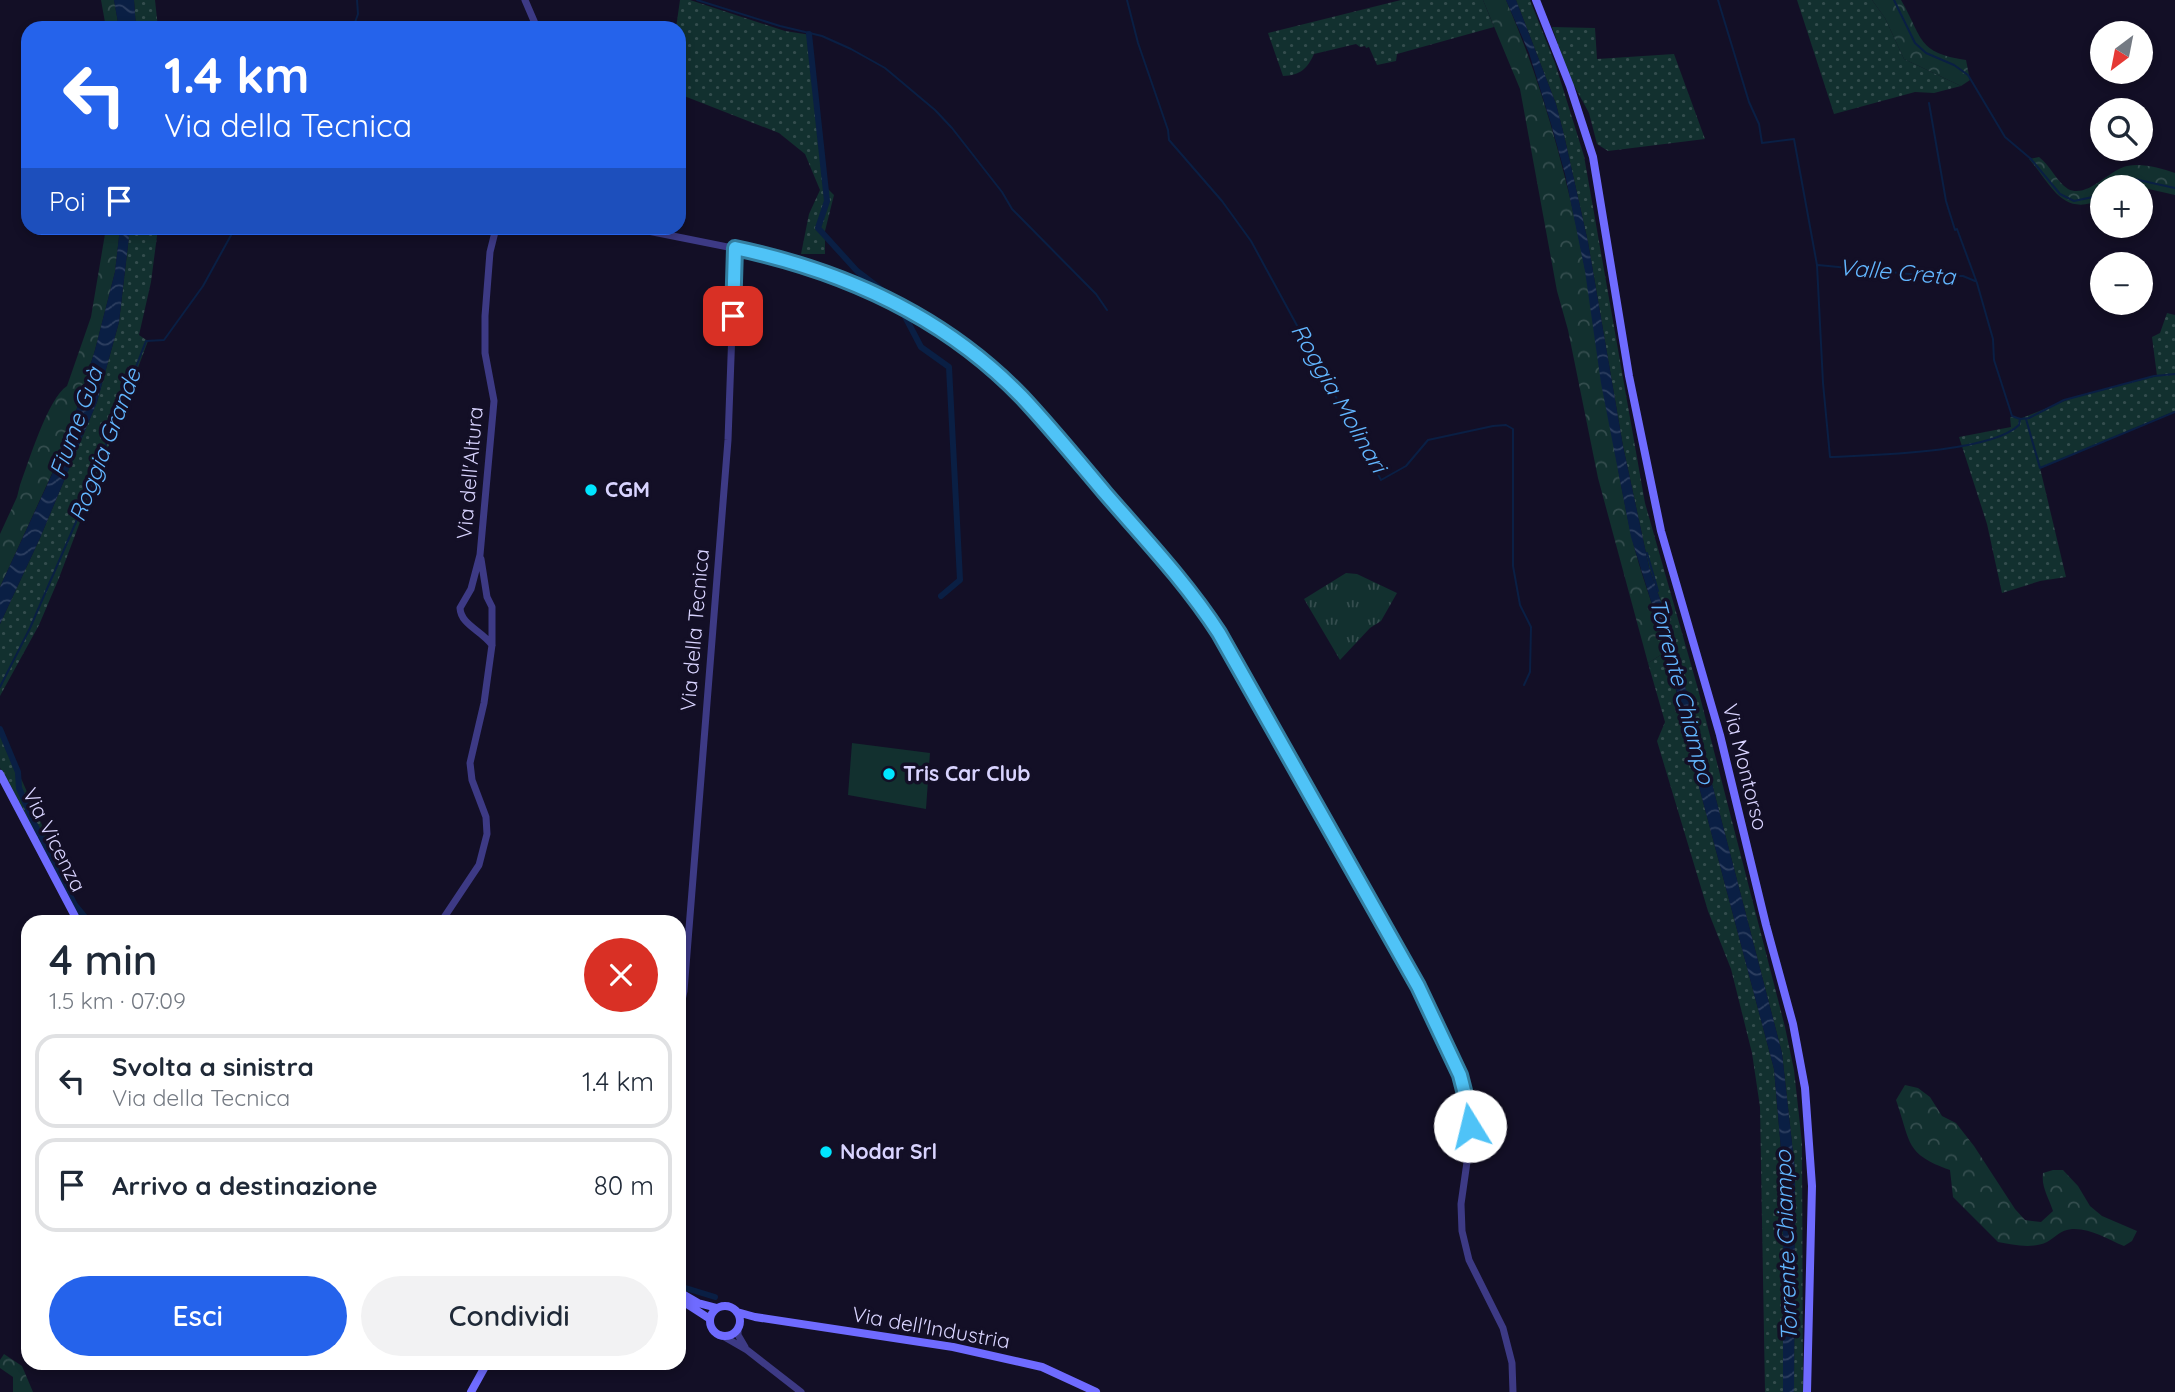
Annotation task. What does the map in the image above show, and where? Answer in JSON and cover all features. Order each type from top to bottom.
[{"type":"main road","name":"Via Montorso","points":[[1536,0],[1580,111],[1593,157],[1629,376],[1655,506],[1720,734],[1759,901],[1793,1024],[1805,1088],[1812,1186],[1807,1392]]},
{"type":"main road","name":"Via Vicenza","points":[[0,774],[74,915]]},
{"type":"main road","points":[[686,1296],[698,1303],[717,1308],[728,1306],[737,1312],[739,1325]]},
{"type":"main road","points":[[686,1304],[710,1319],[714,1331],[721,1335],[731,1334],[739,1325],[755,1317]]},
{"type":"main road","points":[[710,1319],[717,1308]]},
{"type":"main road","name":"Via dell'Industria","points":[[737,1312],[979,1352],[1042,1367],[1097,1392]]},
{"type":"main road","points":[[471,1392],[483,1370]]},
{"type":"street","points":[[525,0],[534,21]]},
{"type":"street","name":"Via dell'Altura","points":[[492,645],[485,635],[466,623],[460,615],[460,605],[467,596],[480,555],[494,394],[485,353],[485,316],[490,252],[494,235]]},
{"type":"street","points":[[669,235],[778,257],[864,287],[904,307],[961,344],[1022,397],[1201,605],[1418,986],[1460,1075],[1469,1110],[1470,1141],[1461,1204],[1462,1231],[1469,1260],[1503,1328],[1512,1363],[1513,1392]]},
{"type":"street","name":"Via della Tecnica","points":[[686,966],[728,440],[735,248]]},
{"type":"street","name":"Via dell'Altura","points":[[446,915],[474,873],[486,842],[486,817],[472,780],[470,764],[484,703],[492,645],[492,607],[486,597],[480,555]]},
{"type":"street","points":[[467,596],[477,594],[486,597]]},
{"type":"street","points":[[474,627],[485,624],[491,618]]},
{"type":"street","points":[[739,1325],[740,1341],[747,1350]]},
{"type":"street","points":[[721,1335],[747,1350],[801,1392]]},
{"type":"green space","points":[[101,0],[114,0],[118,21],[105,21]]},
{"type":"green space","points":[[134,0],[155,0],[157,21],[136,21]]},
{"type":"green space","points":[[680,0],[690,0],[785,31],[811,35],[813,83],[827,188],[834,195],[825,231],[825,254],[801,254],[809,214],[820,190],[805,154],[779,133],[686,97],[686,21],[677,21]]},
{"type":"green space","points":[[1401,0],[1483,0],[1494,27],[1397,54],[1396,61],[1377,65],[1369,47],[1356,44],[1314,54],[1303,70],[1283,76],[1268,33]]},
{"type":"green space","points":[[1483,0],[1506,0],[1532,67],[1563,169],[1586,274],[1631,534],[1667,651],[1648,663],[1598,478],[1568,330],[1557,291],[1520,89]]},
{"type":"green space","points":[[1516,0],[1530,0],[1555,63],[1584,156],[1645,503],[1698,689],[1794,1070],[1802,1143],[1803,1392],[1794,1392],[1795,1170],[1782,1053],[1704,753],[1649,567],[1623,446],[1588,242],[1564,135],[1556,104]]},
{"type":"green space","points":[[1797,0],[1872,0],[1885,18],[1904,59],[1961,86],[1934,93],[1915,92],[1834,114]]},
{"type":"green space","points":[[1872,0],[1901,0],[1923,42],[1938,53],[1966,60],[1970,80],[1961,86],[1904,59],[1885,18]]},
{"type":"green space","points":[[1552,27],[1595,28],[1597,59],[1674,54],[1705,139],[1608,151],[1597,144],[1589,113],[1570,78]]},
{"type":"green space","points":[[2039,157],[2068,189],[2075,191],[2090,187],[2090,203],[2067,202],[2029,159]]},
{"type":"green space","points":[[2139,165],[2175,173],[2175,195],[2153,190],[2153,175],[2110,175],[2127,166]]},
{"type":"green space","points":[[105,235],[119,235],[115,272],[95,350],[66,443],[0,587],[0,534],[17,497],[46,416],[67,386],[91,317]]},
{"type":"green space","points":[[129,235],[157,235],[151,282],[139,335],[148,341],[59,578],[39,625],[0,696],[0,624],[40,538],[97,402],[119,322]]},
{"type":"green space","points":[[2167,313],[2175,315],[2175,411],[2040,468],[2066,577],[2040,581],[2002,593],[1987,524],[1959,437],[2011,427],[2010,417],[2022,418],[2077,396],[2157,376],[2152,337],[2160,333]]},
{"type":"green space","points":[[1346,573],[1357,574],[1397,593],[1381,621],[1370,628],[1340,660],[1304,599]]},
{"type":"green space","points":[[1667,651],[1693,764],[1774,1069],[1783,1173],[1783,1392],[1765,1392],[1760,1107],[1752,1053],[1731,969],[1708,911],[1657,741],[1665,722],[1648,663]]},
{"type":"green space","points":[[0,732],[66,878],[60,880],[0,768]]},
{"type":"green space","name":"Tris Car Club","points":[[852,743],[930,753],[926,809],[848,795]]},
{"type":"green space","points":[[1905,1085],[1918,1088],[1930,1097],[1942,1116],[1956,1123],[2025,1220],[2041,1222],[2053,1211],[2044,1188],[2043,1173],[2063,1170],[2078,1186],[2090,1206],[2102,1216],[2137,1231],[2132,1241],[2124,1246],[2092,1232],[2072,1229],[2036,1245],[1998,1242],[1953,1197],[1950,1170],[1925,1158],[1912,1145],[1896,1100]]},
{"type":"green space","points":[[4,1354],[21,1365],[33,1392],[13,1392],[13,1377],[0,1368],[0,1360]]},
{"type":"water","points":[[114,0],[134,0],[136,21],[118,21]]},
{"type":"water","points":[[1506,0],[1516,0],[1556,104],[1588,242],[1623,446],[1649,567],[1704,753],[1782,1053],[1795,1170],[1794,1392],[1783,1392],[1783,1173],[1774,1069],[1693,764],[1670,662],[1631,537],[1601,383],[1585,271],[1565,174],[1529,53]]},
{"type":"water","name":"Fiume Guà","points":[[119,235],[129,235],[119,322],[97,402],[40,538],[0,624],[0,587],[66,444],[95,350],[115,272]]},
{"type":"waterway","name":"Roggia Grande","points":[[356,21],[357,0]]},
{"type":"waterway","points":[[697,0],[822,36],[885,68],[952,128],[1012,209],[1096,294],[1107,310]]},
{"type":"waterway","name":"Roggia Molinari","points":[[1127,0],[1169,140],[1222,201],[1251,241],[1381,480],[1406,466],[1428,440],[1493,426],[1506,425],[1513,429],[1513,566],[1520,605],[1531,627],[1530,672],[1524,685]]},
{"type":"waterway","points":[[1718,0],[1749,102],[1759,124],[1762,143],[1794,139],[1817,265],[1830,457],[1958,447],[2004,434],[2019,425],[2020,419]]},
{"type":"waterway","points":[[1894,0],[1915,43],[1926,53],[1954,65],[1968,75],[2005,137],[2031,159],[2060,194],[2074,201],[2090,198]]},
{"type":"waterway","points":[[809,34],[827,201],[818,228],[857,271],[891,297]]},
{"type":"waterway","name":"Valle Creta","points":[[1929,103],[1946,201],[1977,283],[1993,339],[1994,360],[2012,416],[2029,418],[2064,400],[2154,376],[2175,374]]},
{"type":"waterway","points":[[2153,183],[2175,188]]},
{"type":"waterway","name":"Roggia Grande","points":[[0,687],[30,628],[76,522],[146,341],[164,340],[203,286],[231,235]]},
{"type":"waterway","name":"Valle Creta","points":[[1818,265],[1930,276],[1963,276],[1975,281]]},
{"type":"waterway","points":[[899,305],[921,347],[949,367],[960,580],[941,596]]},
{"type":"waterway","points":[[2026,419],[2040,468],[2175,412]]},
{"type":"waterway","name":"Torrente Chiampo","points":[[1647,553],[1658,591]]},
{"type":"waterway","name":"Roggia Grande","points":[[0,729],[18,772],[19,788],[34,823],[75,905],[83,915]]},
{"type":"waterway","name":"Roggia Grande","points":[[686,1288],[715,1297]]},
{"type":"place","name":"CGM","points":[[591,490]]},
{"type":"place","name":"Tris Car Club","points":[[889,774]]},
{"type":"place","name":"Nodar Srl","points":[[826,1152]]},
{"type":"route","points":[[733,316],[735,248],[778,257],[834,275],[895,301],[961,344],[1022,397],[1188,589],[1219,633],[1418,986],[1460,1075],[1470,1126]]}]
